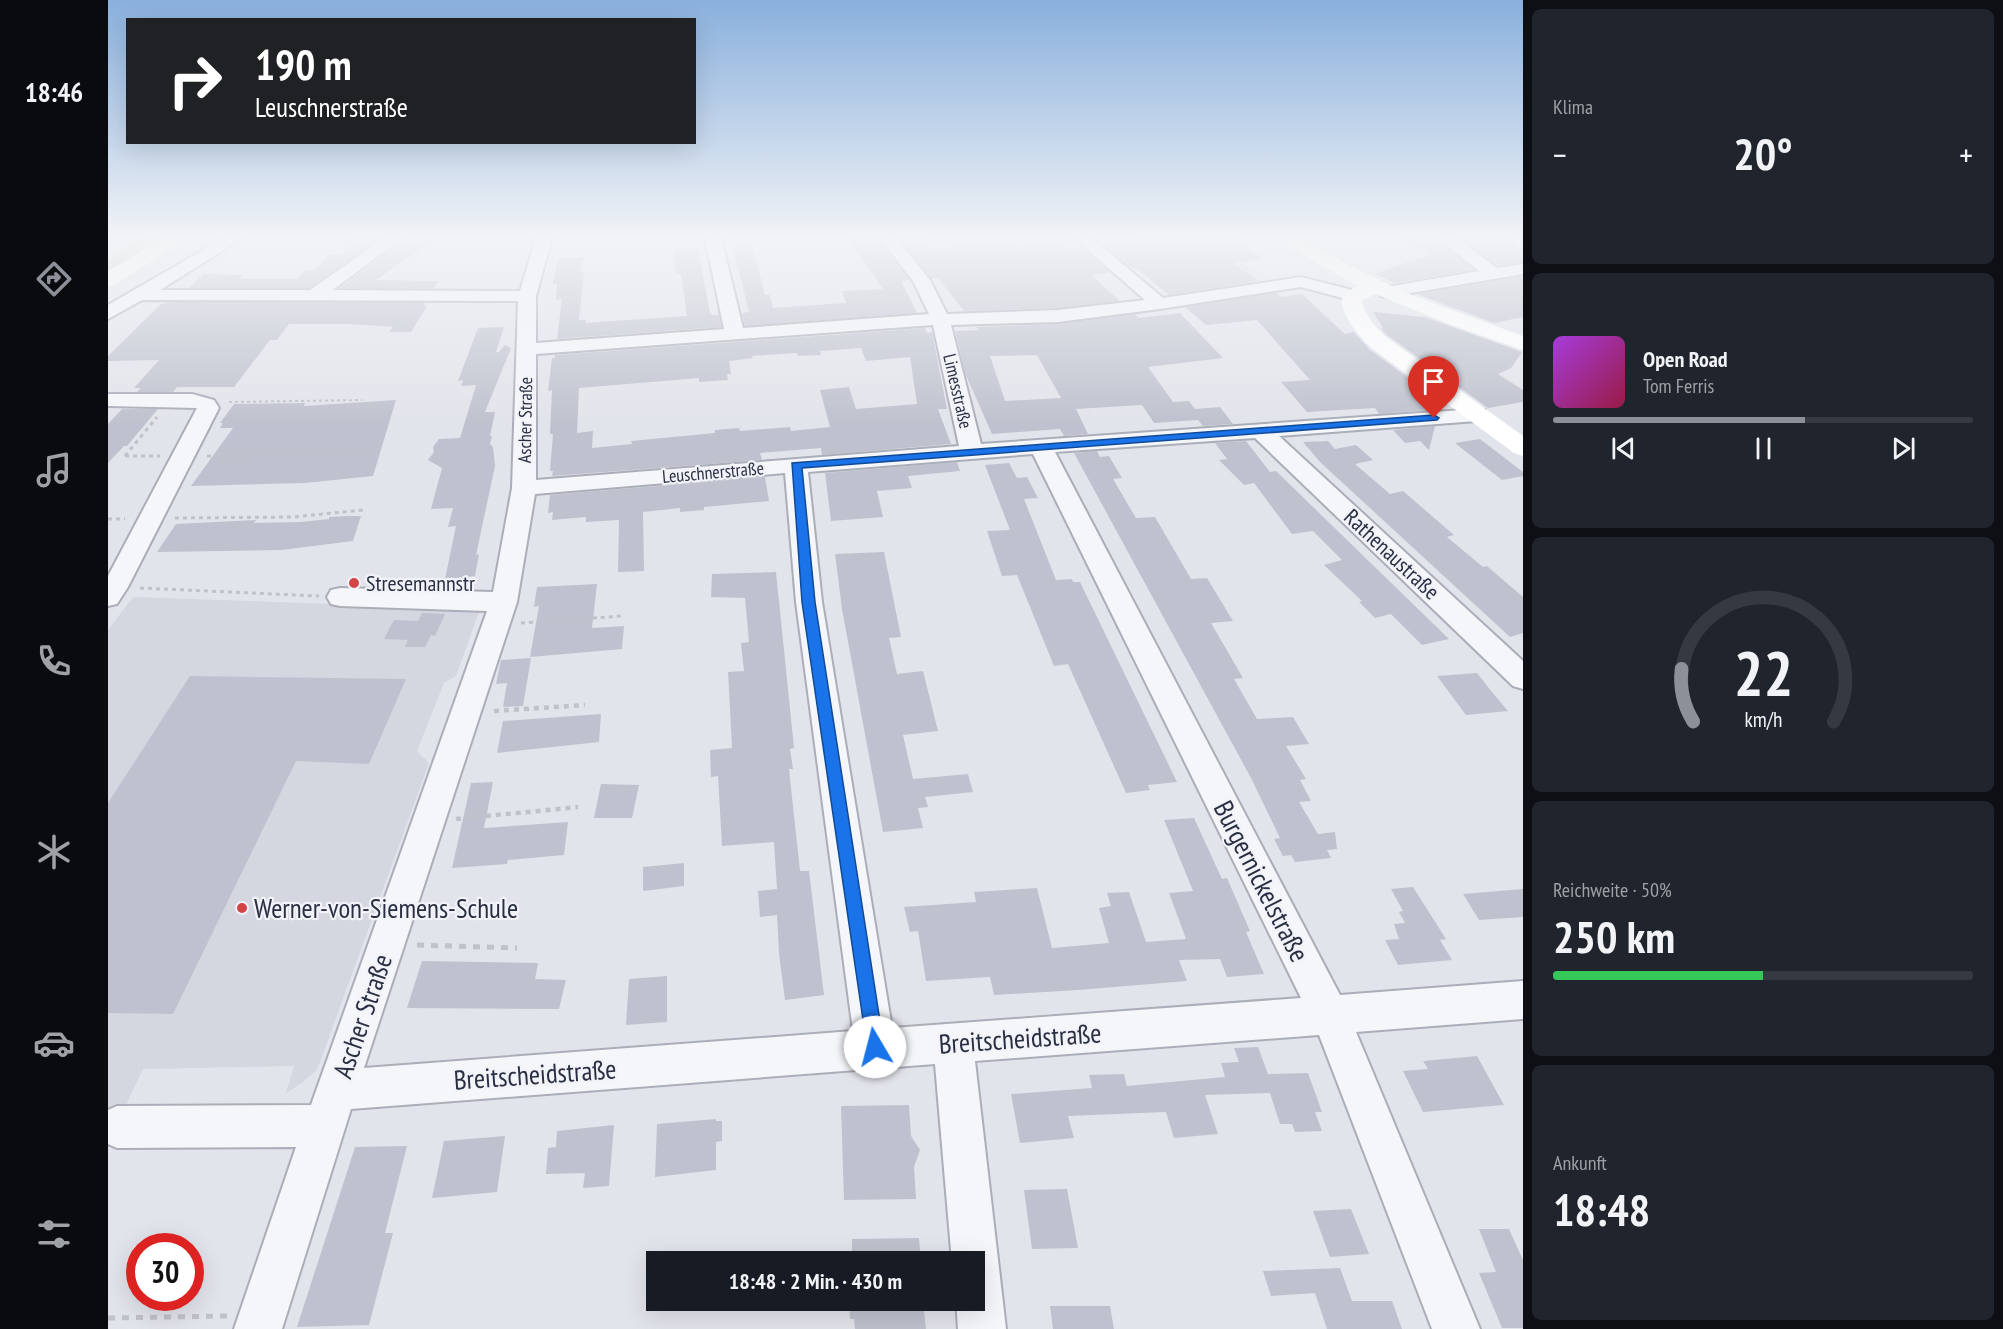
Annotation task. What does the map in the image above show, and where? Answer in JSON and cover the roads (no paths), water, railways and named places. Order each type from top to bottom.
[{"type":"street","points":[[108,313],[130,300]]},
{"type":"street","name":"Ascher Straße","points":[[260,1322],[500,613],[524,488],[527,300]]},
{"type":"street","points":[[727,300],[735,335]]},
{"type":"street","name":"Limesstraße","points":[[931,300],[941,321],[972,452]]},
{"type":"street","points":[[1155,300],[1160,304]]},
{"type":"street","points":[[527,349],[941,321],[1058,316],[1190,300]]},
{"type":"street","points":[[1358,300],[1351,304],[1353,310],[1374,338],[1523,448]]},
{"type":"street","points":[[1396,300],[1523,343]]},
{"type":"street","points":[[108,400],[192,400],[207,404],[208,408],[112,592]]},
{"type":"street","name":"Leuschnerstraße","points":[[524,488],[796,465],[1477,415]]},
{"type":"street","name":"Rathenaustraße","points":[[1260,430],[1523,678]]},
{"type":"street","name":"Burgernickelstraße","points":[[1041,447],[1331,1017],[1456,1329]]},
{"type":"street","points":[[796,465],[809,602],[875,1047]]},
{"type":"street","points":[[340,597],[500,613]]},
{"type":"street","name":"Breitscheidstraße","points":[[117,1127],[332,1108],[875,1047],[1331,1017],[1523,1000]]},
{"type":"street","points":[[953,1042],[982,1329]]},
{"type":"place","name":"Stresemannstr","points":[[354,583]]},
{"type":"place","name":"Werner-von-Siemens-Schule","points":[[242,908]]}]
